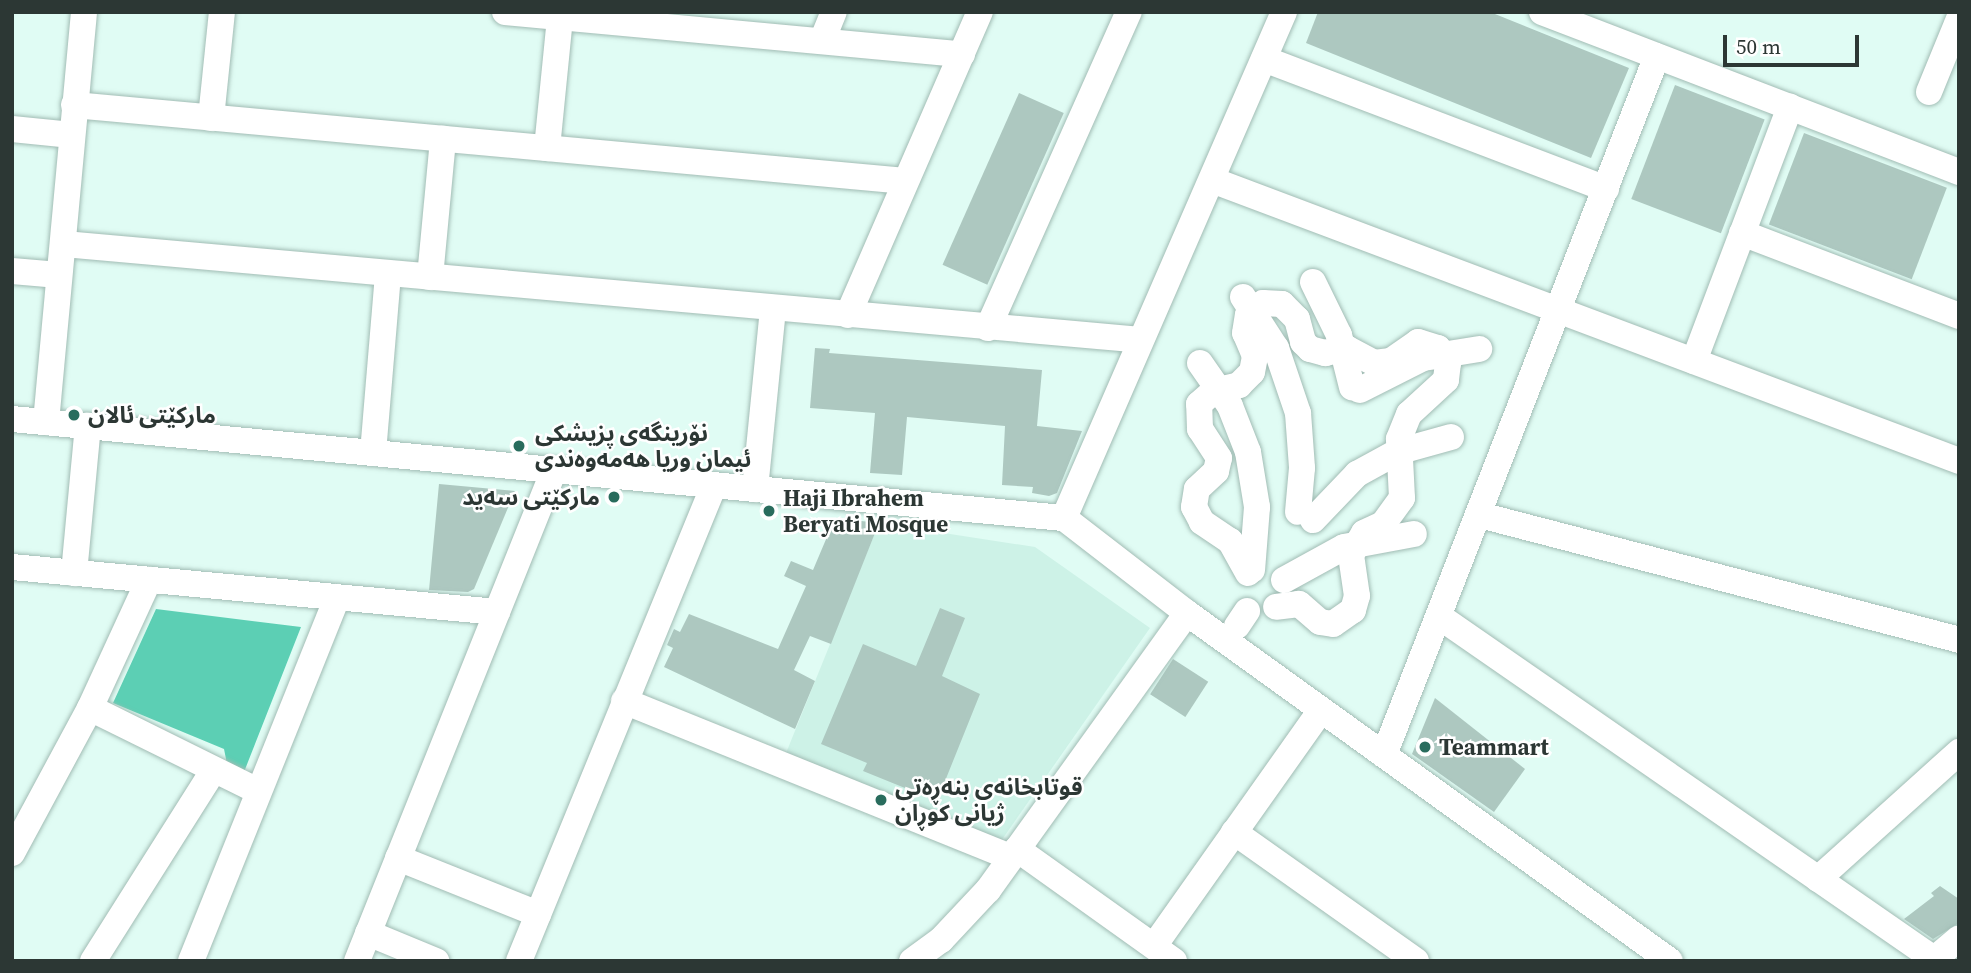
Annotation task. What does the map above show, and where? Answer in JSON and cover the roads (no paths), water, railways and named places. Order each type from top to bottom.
[{"type":"street","points":[[46,422],[84,12]]},
{"type":"street","points":[[211,118],[222,12]]},
{"type":"street","points":[[505,12],[962,54]]},
{"type":"street","points":[[822,41],[834,12]]},
{"type":"street","points":[[848,315],[980,12]]},
{"type":"street","points":[[988,328],[1129,12]]},
{"type":"street","points":[[1064,518],[1284,12]]},
{"type":"street","points":[[1542,12],[1959,172]]},
{"type":"street","points":[[547,148],[560,18]]},
{"type":"street","points":[[1929,92],[1959,19]]},
{"type":"street","points":[[1384,755],[1480,515],[1657,56]]},
{"type":"street","points":[[1264,59],[1606,189]]},
{"type":"street","points":[[75,105],[906,181]]},
{"type":"street","points":[[1694,361],[1790,107]]},
{"type":"street","points":[[12,130],[72,135]]},
{"type":"street","points":[[430,277],[443,139]]},
{"type":"street","points":[[1212,180],[1959,461]]},
{"type":"street","points":[[1742,233],[1959,316]]},
{"type":"street","points":[[64,244],[1142,340]]},
{"type":"street","points":[[12,271],[59,275]]},
{"type":"street","points":[[373,453],[388,274]]},
{"type":"street","points":[[1313,282],[1343,348],[1356,389],[1400,368],[1443,353],[1479,349]]},
{"type":"street","points":[[1248,302],[1283,304],[1297,319],[1303,342],[1310,349],[1325,352],[1343,348],[1374,363],[1391,360],[1418,342],[1443,353],[1449,371],[1446,380],[1409,414],[1397,452],[1402,498],[1384,524],[1364,533],[1356,543],[1350,565],[1357,596],[1348,617],[1327,623],[1299,604],[1276,607]]},
{"type":"street","points":[[1200,363],[1219,389],[1240,428],[1254,482],[1257,533],[1250,571],[1230,541],[1202,522],[1194,507],[1197,489],[1216,471],[1219,458],[1200,429],[1196,415],[1205,397],[1219,389],[1238,385],[1252,372],[1255,356],[1245,325],[1248,302]]},
{"type":"street","points":[[1248,302],[1285,369],[1298,413],[1305,516],[1357,474],[1397,452],[1451,437]]},
{"type":"street","points":[[755,489],[773,309]]},
{"type":"street","points":[[12,419],[1064,518],[1187,613],[1670,961]]},
{"type":"street","points":[[74,573],[88,426]]},
{"type":"street","points":[[357,961],[554,470]]},
{"type":"street","points":[[519,961],[714,485]]},
{"type":"street","points":[[1480,515],[1959,640]]},
{"type":"street","points":[[1284,580],[1312,561],[1356,543],[1414,534]]},
{"type":"street","points":[[14,572],[74,573],[497,612]]},
{"type":"street","points":[[14,847],[90,708],[149,580]]},
{"type":"street","points":[[191,961],[337,597]]},
{"type":"street","points":[[912,961],[944,951],[1187,613]]},
{"type":"street","points":[[1440,617],[1933,960],[1959,938]]},
{"type":"street","points":[[624,701],[1014,853],[1164,953],[1234,832],[1321,709]]},
{"type":"street","points":[[90,708],[258,791]]},
{"type":"street","points":[[1818,879],[1959,752]]},
{"type":"street","points":[[93,961],[213,771]]},
{"type":"street","points":[[1234,832],[1416,961]]},
{"type":"street","points":[[398,858],[537,914]]},
{"type":"street","points":[[368,933],[436,961]]},
{"type":"place","name":"مارکێتی ئالان","points":[[74,415]]},
{"type":"place","name":"نۆرینگەی پزیشکی ئیمان وریا هەمەوەندی","points":[[519,446]]},
{"type":"place","name":"مارکێتی سەید","points":[[614,497]]},
{"type":"place","name":"Haji Ibrahem Beryati Mosque","points":[[769,511]]},
{"type":"place","name":"Teammart","points":[[1425,747]]},
{"type":"place","name":"قوتابخانەی بنەڕەتی ژیانی کوڕان","points":[[881,800]]}]
